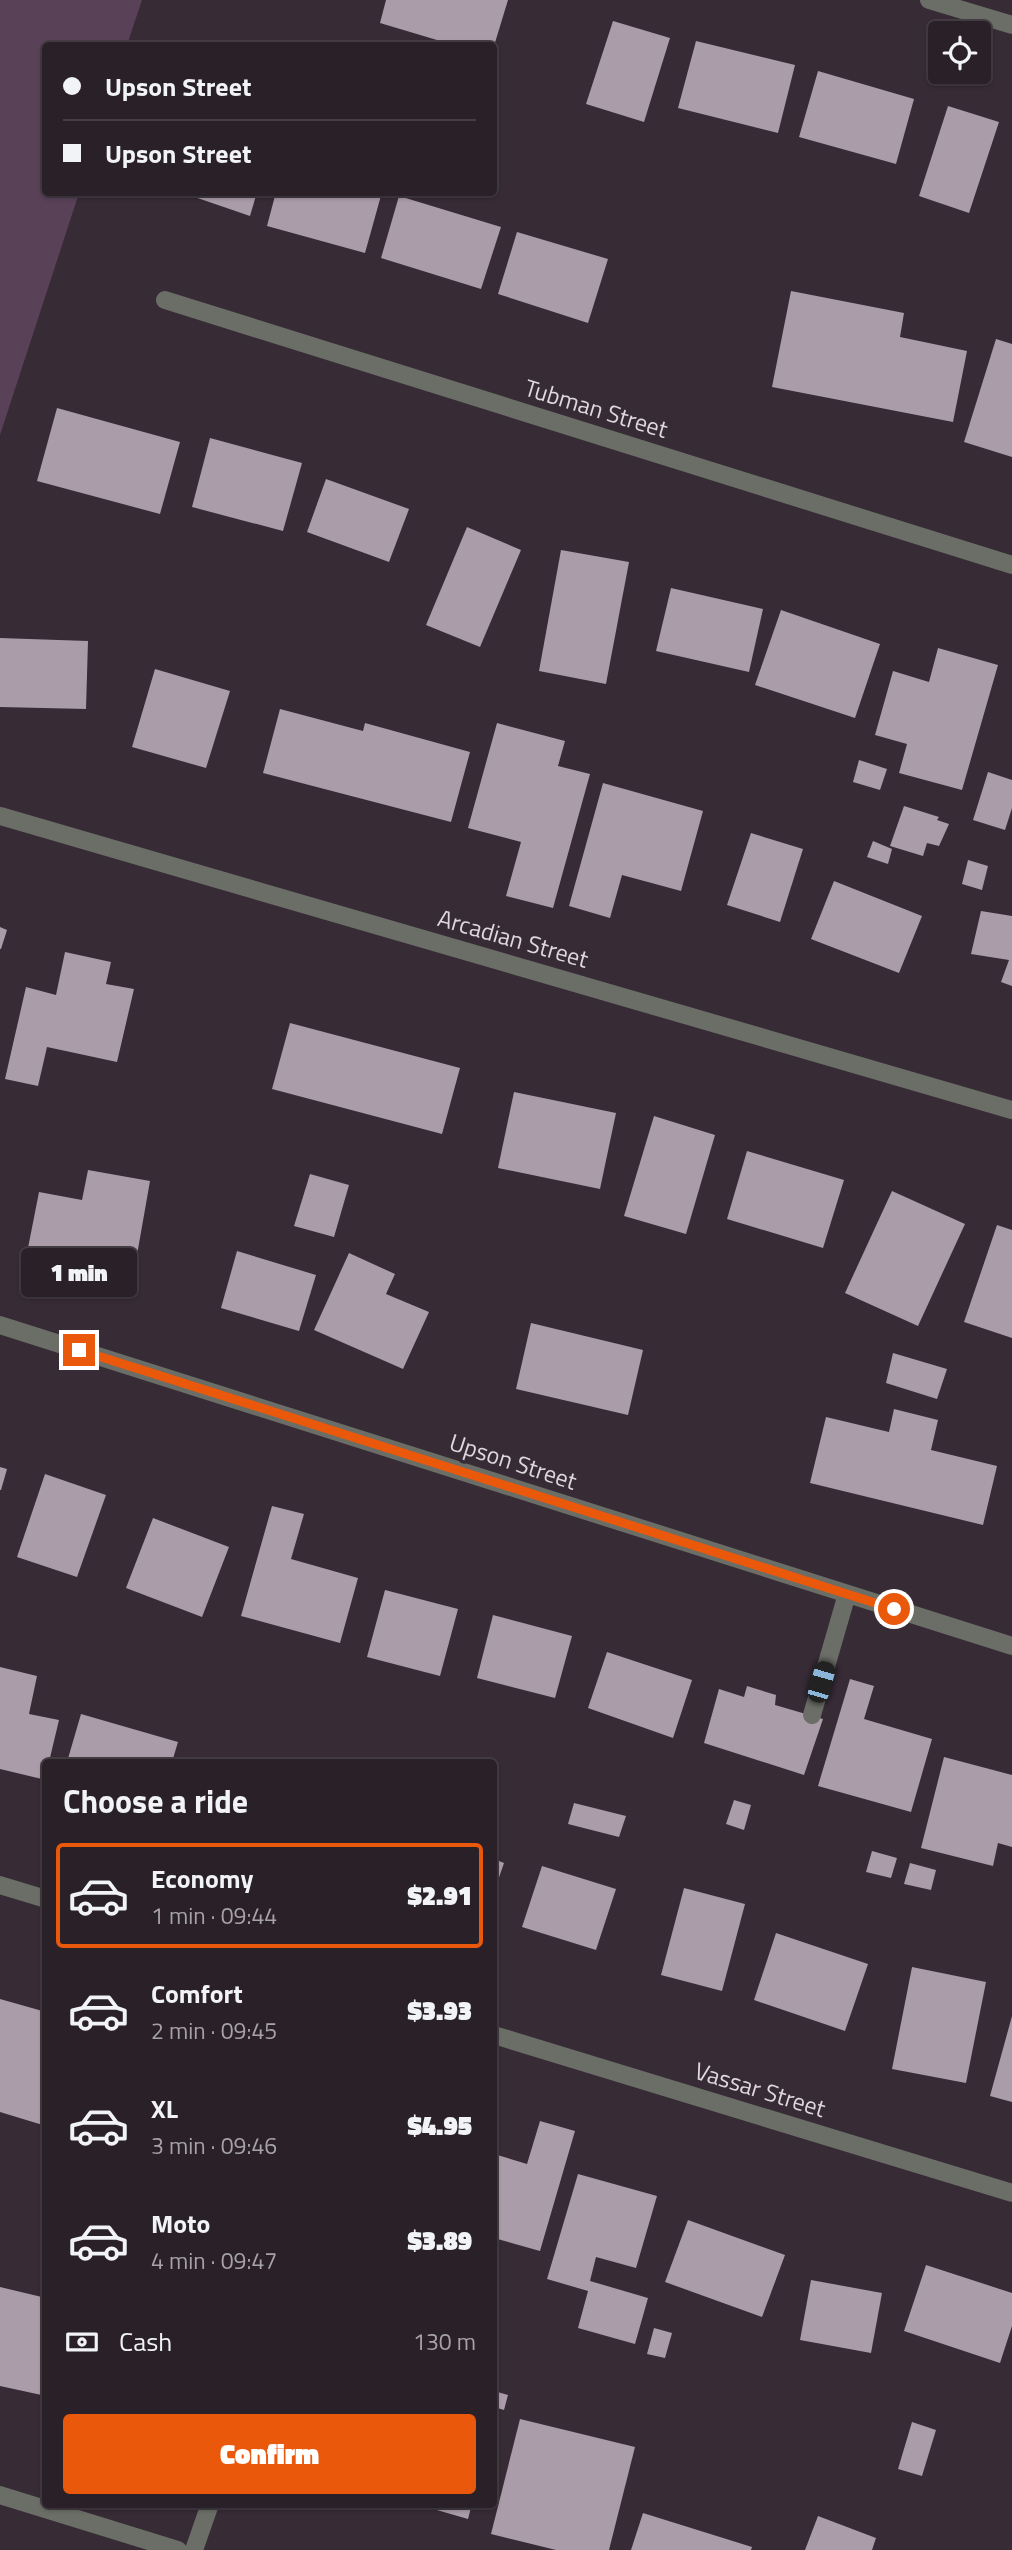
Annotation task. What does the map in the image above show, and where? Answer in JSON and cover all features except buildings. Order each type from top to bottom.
[{"type":"street","points":[[929,0],[1012,25]]},
{"type":"street","name":"Tubman Street","points":[[165,300],[1012,565]]},
{"type":"street","name":"Arcadian Street","points":[[0,816],[1012,1110]]},
{"type":"street","name":"Upson Street","points":[[0,1325],[1012,1646]]},
{"type":"street","points":[[812,1715],[847,1594]]},
{"type":"street","points":[[0,1905],[3,1886],[42,1898]]},
{"type":"street","name":"Vassar Street","points":[[497,2036],[1012,2193]]},
{"type":"street","points":[[0,2495],[42,2505]]},
{"type":"street","points":[[194,2550],[209,2508]]},
{"type":"street","points":[[61,2509],[178,2550]]},
{"type":"shaded area","points":[[0,0],[142,0],[128,42],[42,42],[42,196],[78,196],[0,435]]},
{"type":"route","points":[[79,1350],[894,1609]]}]
